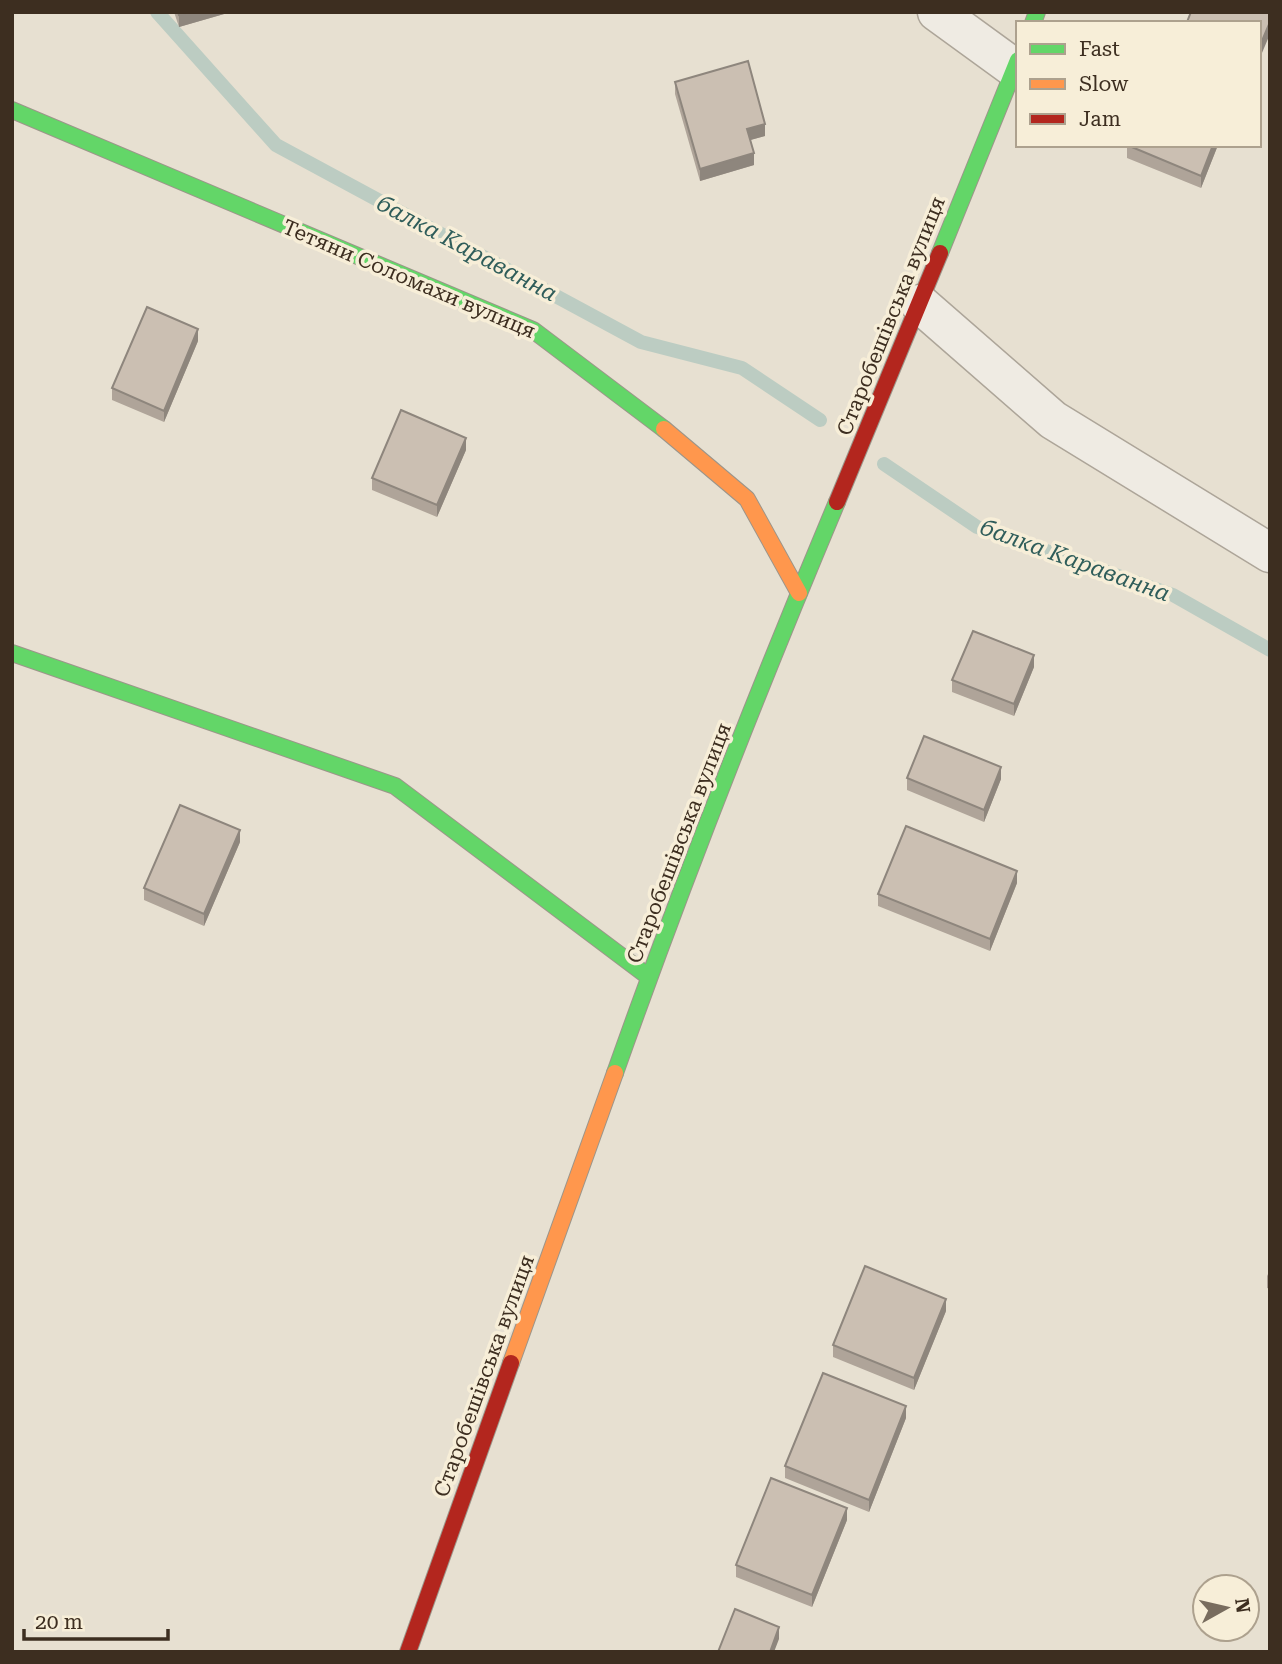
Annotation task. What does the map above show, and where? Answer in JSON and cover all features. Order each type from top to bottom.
[{"type":"main road","name":"Старобешівська вулиця","points":[[408,1652],[649,977],[799,593],[920,304],[1016,64]]},
{"type":"main road","name":"Тетяни Соломахи вулиця","points":[[12,110],[533,330],[666,431],[747,499],[799,593]]},
{"type":"main road","points":[[12,653],[395,786],[649,977]]},
{"type":"street","points":[[937,12],[1016,64]]},
{"type":"street","points":[[920,304],[1053,420],[1270,553]]},
{"type":"building","points":[[1191,12],[1270,12],[1270,22],[1261,43],[1261,21],[1187,21]]},
{"type":"building","points":[[748,61],[765,124],[747,129],[754,153],[700,169],[675,82]]},
{"type":"building","points":[[1132,147],[1212,147],[1201,176]]},
{"type":"building","points":[[147,307],[198,329],[164,411],[112,388]]},
{"type":"building","points":[[401,410],[466,438],[437,505],[372,478]]},
{"type":"building","points":[[973,631],[1034,655],[1014,704],[952,680]]},
{"type":"building","points":[[924,736],[1001,767],[984,810],[907,778]]},
{"type":"building","points":[[180,805],[240,830],[204,914],[144,888]]},
{"type":"building","points":[[906,826],[1017,871],[990,939],[878,894]]},
{"type":"building","points":[[865,1266],[946,1299],[914,1378],[833,1345]]},
{"type":"building","points":[[823,1373],[906,1406],[869,1500],[785,1466]]},
{"type":"building","points":[[771,1478],[847,1508],[812,1595],[736,1565]]},
{"type":"building","points":[[735,1609],[779,1627],[770,1652],[718,1652]]},
{"type":"waterway","name":"балка Караванна","points":[[157,12],[276,145],[641,342],[742,368],[820,420]]},
{"type":"waterway","name":"балка Караванна","points":[[884,464],[977,527],[1173,595],[1270,650]]},
{"type":"traffic: fast","points":[[1034,21],[1037,12]]},
{"type":"traffic: fast","points":[[940,253],[1016,65]]},
{"type":"traffic: fast","points":[[12,110],[533,330],[664,429]]},
{"type":"traffic: fast","points":[[615,1073],[722,786],[837,502]]},
{"type":"traffic: fast","points":[[12,653],[395,786],[649,977]]},
{"type":"traffic: slow","points":[[664,429],[747,499],[799,593]]},
{"type":"traffic: slow","points":[[511,1363],[615,1073]]},
{"type":"traffic: jam","points":[[837,502],[940,253]]},
{"type":"traffic: jam","points":[[408,1652],[511,1363]]}]
